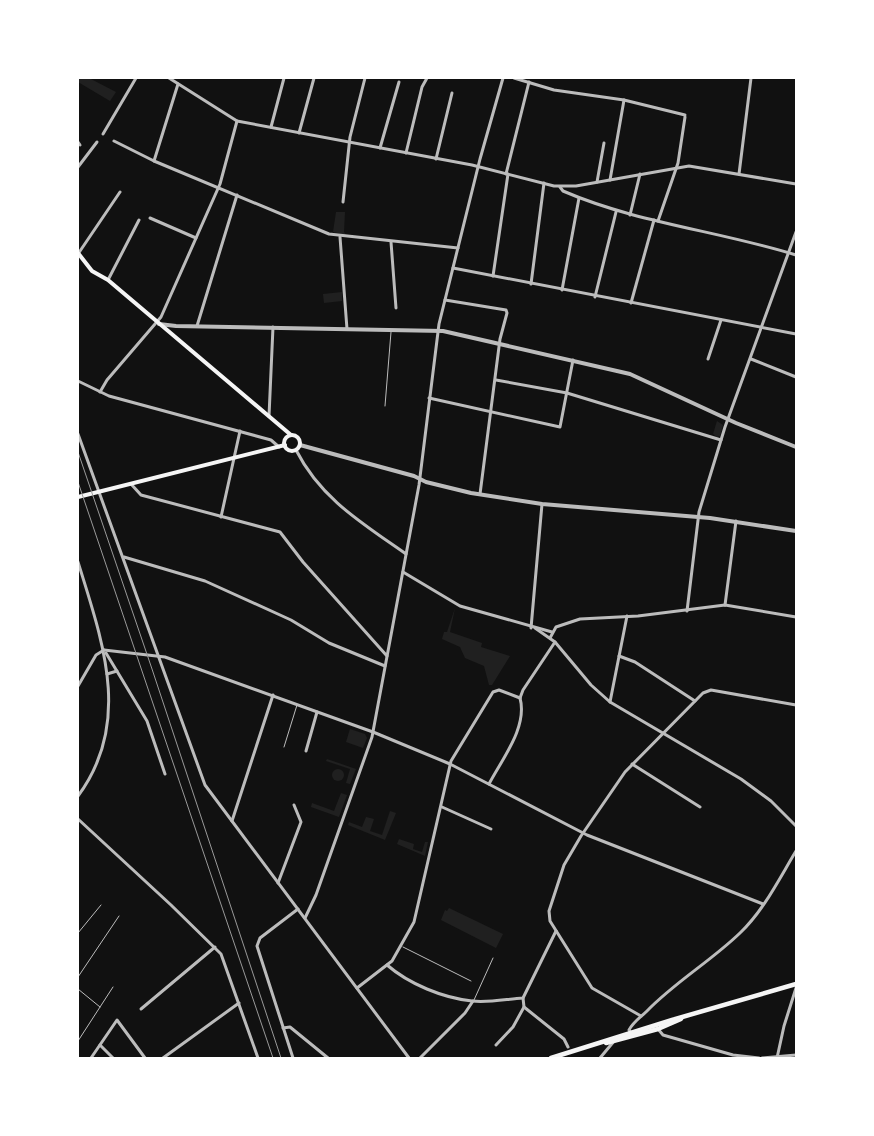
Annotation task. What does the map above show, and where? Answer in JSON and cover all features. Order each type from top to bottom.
[{"type":"main road","points":[[78,254],[92,271],[108,280],[291,435],[298,437],[300,445],[296,450],[291,450],[285,445]]},
{"type":"main road","points":[[285,445],[286,438],[291,435]]},
{"type":"main road","points":[[78,497],[285,445]]},
{"type":"main road","points":[[551,1058],[796,984]]},
{"type":"street","points":[[104,134],[136,78]]},
{"type":"street","points":[[168,78],[237,121],[478,166],[560,187],[689,166],[796,184]]},
{"type":"street","points":[[271,127],[284,78]]},
{"type":"street","points":[[299,133],[314,78]]},
{"type":"street","points":[[343,202],[349,142],[365,78]]},
{"type":"street","points":[[406,153],[422,87],[427,78]]},
{"type":"street","points":[[305,918],[316,895],[373,732],[420,479],[438,330],[478,166],[503,78]]},
{"type":"street","points":[[514,78],[554,90],[624,100],[685,116],[676,167],[656,220],[631,303]]},
{"type":"street","points":[[739,174],[751,78]]},
{"type":"street","points":[[380,148],[399,82]]},
{"type":"street","points":[[492,276],[507,174],[529,82]]},
{"type":"street","points":[[154,161],[178,84]]},
{"type":"street","points":[[436,158],[452,93]]},
{"type":"street","points":[[610,180],[624,100]]},
{"type":"street","points":[[102,393],[107,380],[157,323],[218,188],[237,121]]},
{"type":"street","points":[[114,141],[141,156],[340,237],[458,248]]},
{"type":"street","points":[[78,167],[97,142]]},
{"type":"street","points":[[597,182],[604,143]]},
{"type":"street","points":[[630,215],[640,174]]},
{"type":"street","points":[[531,284],[544,183]]},
{"type":"street","points":[[560,187],[563,191],[616,212],[738,238],[796,255]]},
{"type":"street","points":[[78,254],[120,192]]},
{"type":"street","points":[[198,326],[236,195]]},
{"type":"street","points":[[562,290],[579,198]]},
{"type":"street","points":[[595,296],[616,212]]},
{"type":"street","points":[[150,218],[196,238]]},
{"type":"street","points":[[108,280],[139,220]]},
{"type":"street","points":[[687,611],[698,517],[721,440],[796,232]]},
{"type":"street","points":[[340,237],[348,329]]},
{"type":"street","points":[[391,242],[396,308]]},
{"type":"street","points":[[453,268],[796,334]]},
{"type":"street","points":[[445,300],[506,310],[507,313],[500,344],[480,494]]},
{"type":"street","points":[[708,359],[722,320]]},
{"type":"street","points":[[157,323],[198,326],[438,330],[630,374],[728,420],[796,447]]},
{"type":"street","points":[[270,416],[273,327]]},
{"type":"street","points":[[751,359],[796,377]]},
{"type":"street","points":[[429,398],[560,427],[573,360]]},
{"type":"street","points":[[496,380],[567,393],[721,440]]},
{"type":"street","points":[[78,381],[102,393],[272,440],[279,447]]},
{"type":"street","points":[[222,517],[240,431]]},
{"type":"street","points":[[78,434],[205,785],[409,1058]]},
{"type":"street","points":[[300,445],[480,494],[542,504],[736,521],[796,531]]},
{"type":"street","points":[[296,450],[308,473],[345,512],[406,554]]},
{"type":"street","points":[[131,484],[141,495],[280,532],[303,562],[387,656]]},
{"type":"street","points":[[533,628],[542,504]]},
{"type":"street","points":[[726,605],[736,521]]},
{"type":"street","points":[[123,557],[205,581],[291,620],[329,643],[385,666]]},
{"type":"street","points":[[78,565],[103,643],[109,701],[106,728],[100,752],[86,785],[78,796]]},
{"type":"street","points":[[403,572],[460,606],[552,632]]},
{"type":"street","points":[[550,638],[556,627],[580,619],[687,611],[726,605],[796,617]]},
{"type":"street","points":[[610,702],[627,616]]},
{"type":"street","points":[[533,628],[555,642],[591,685],[610,702],[753,788],[774,803],[796,826]]},
{"type":"street","points":[[552,632],[555,642]]},
{"type":"street","points":[[489,784],[518,727],[522,709],[520,698],[522,690],[555,642]]},
{"type":"street","points":[[104,650],[147,721],[165,774]]},
{"type":"street","points":[[78,686],[96,655],[104,650],[159,655],[373,732],[450,764],[583,833],[763,904]]},
{"type":"street","points":[[619,656],[636,662],[695,701]]},
{"type":"street","points":[[107,674],[117,671]]},
{"type":"street","points":[[357,988],[386,965],[414,922],[442,807],[450,764],[493,692],[499,690],[520,698]]},
{"type":"street","points":[[640,1016],[592,988],[550,921],[549,911],[565,861],[632,764],[703,693],[711,690],[796,705]]},
{"type":"street","points":[[232,822],[273,695]]},
{"type":"street","points":[[306,751],[318,712]]},
{"type":"street","points":[[632,764],[700,807]]},
{"type":"street","points":[[278,883],[302,822],[294,805]]},
{"type":"street","points":[[442,807],[491,829]]},
{"type":"street","points":[[78,819],[215,947],[226,964],[258,1058]]},
{"type":"street","points":[[632,1034],[630,1030],[640,1016],[741,932],[763,904],[796,852]]},
{"type":"street","points":[[293,1058],[258,942],[298,909]]},
{"type":"street","points":[[496,1045],[514,1027],[524,1007],[523,998],[556,931]]},
{"type":"street","points":[[141,1009],[215,947]]},
{"type":"street","points":[[386,965],[401,975],[442,995],[474,1001],[523,998]]},
{"type":"street","points":[[778,1058],[784,1026],[796,988]]},
{"type":"street","points":[[420,1058],[465,1013],[474,1001]]},
{"type":"street","points":[[163,1058],[239,1003]]},
{"type":"street","points":[[524,1007],[564,1039],[568,1047]]},
{"type":"street","points":[[91,1058],[117,1020],[145,1058]]},
{"type":"street","points":[[283,1028],[290,1027],[328,1058]]},
{"type":"street","points":[[657,1027],[663,1035],[733,1054],[761,1058],[796,1055]]},
{"type":"street","points":[[600,1058],[616,1039]]},
{"type":"street","points":[[100,1045],[113,1058]]},
{"type":"lane","points":[[385,406],[391,329]]},
{"type":"lane","points":[[284,747],[297,704]]},
{"type":"lane","points":[[78,933],[101,905]]},
{"type":"lane","points":[[78,977],[119,916]]},
{"type":"lane","points":[[400,946],[471,981]]},
{"type":"lane","points":[[474,1001],[493,958]]},
{"type":"lane","points":[[78,1040],[113,987]]},
{"type":"lane","points":[[78,988],[100,1007]]},
{"type":"shaded area","points":[[78,78],[89,78],[116,92],[110,101],[78,82]]},
{"type":"shaded area","points":[[336,212],[345,212],[344,232],[346,235],[333,232]]},
{"type":"shaded area","points":[[342,292],[342,301],[324,303],[323,294]]},
{"type":"shaded area","points":[[717,421],[723,425],[720,436],[717,437],[713,434]]},
{"type":"shaded area","points":[[455,608],[450,632],[482,643],[481,647],[510,656],[492,685],[489,685],[484,666],[465,658],[460,647],[442,639],[444,632],[447,632]]},
{"type":"shaded area","points":[[350,729],[365,734],[367,738],[363,748],[346,742]]},
{"type":"shaded area","points":[[327,759],[356,769],[350,784],[346,783],[350,769],[326,761]]},
{"type":"shaded area","points":[[338,769],[344,775],[338,781],[332,775]]},
{"type":"shaded area","points":[[341,793],[347,795],[339,817],[311,807],[312,803],[334,811]]},
{"type":"shaded area","points":[[390,811],[396,813],[385,840],[348,825],[349,822],[362,827],[366,817],[374,819],[370,831],[382,835]]},
{"type":"shaded area","points":[[399,839],[414,844],[413,849],[422,852],[425,842],[428,842],[425,856],[397,844]]},
{"type":"shaded area","points":[[449,908],[503,934],[496,948],[441,920],[445,910],[447,911]]},
{"type":"railway","points":[[78,452],[281,1058]]},
{"type":"railway","points":[[78,482],[273,1058]]}]
